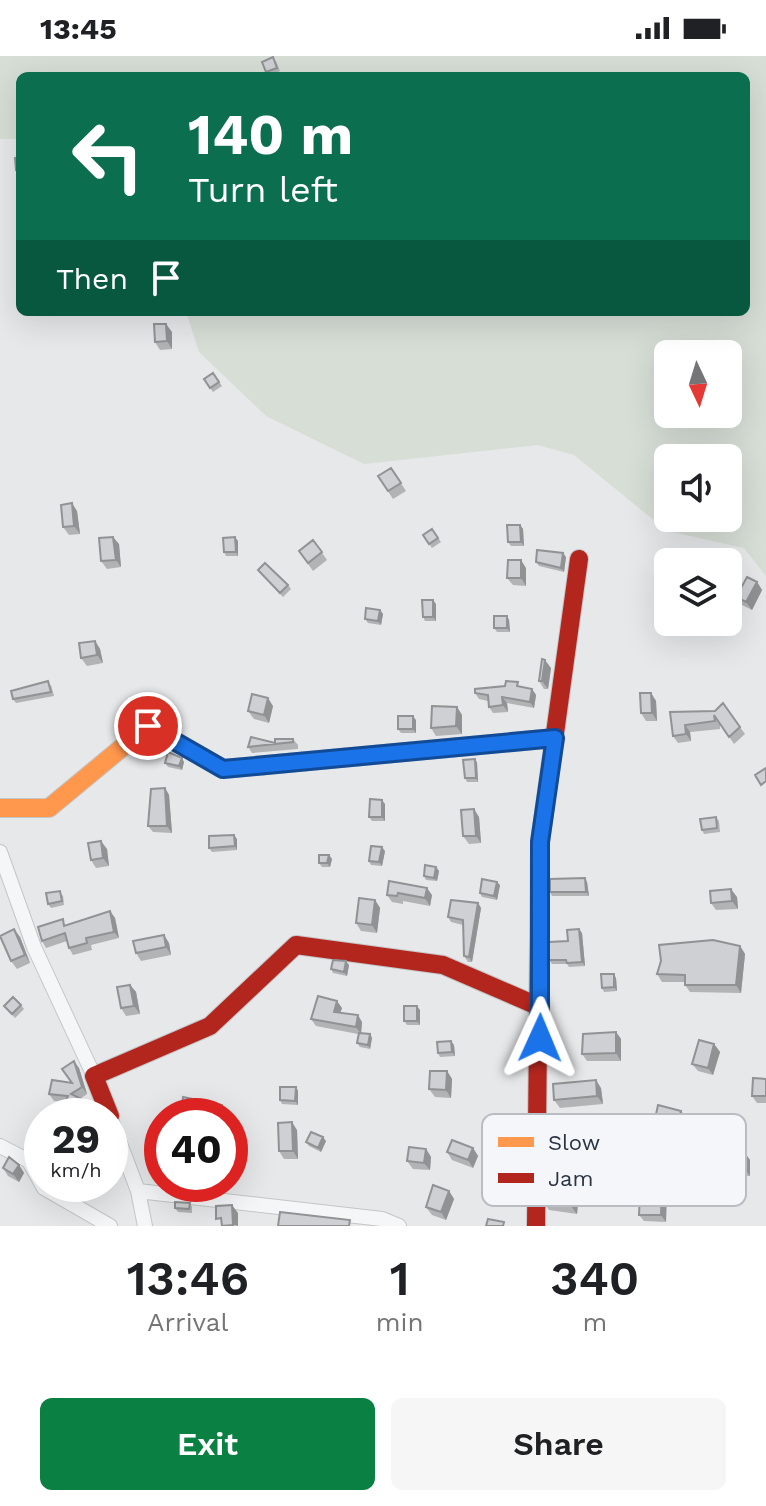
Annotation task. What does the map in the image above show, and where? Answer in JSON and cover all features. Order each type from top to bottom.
[{"type":"street","points":[[538,1114],[540,842],[579,559]]},
{"type":"street","points":[[0,808],[49,808],[148,726],[223,769],[555,738]]},
{"type":"street","points":[[0,852],[34,947],[103,1098]]},
{"type":"street","points":[[94,1076],[210,1026],[296,945],[443,965],[540,1007]]},
{"type":"street","points":[[0,1146],[29,1161],[44,1188],[110,1226]]},
{"type":"street","points":[[128,1165],[138,1191],[145,1226]]},
{"type":"street","points":[[138,1191],[382,1219],[399,1226]]},
{"type":"street","points":[[536,1206],[536,1226]]},
{"type":"shaded area","points":[[0,56],[766,56],[766,576],[744,548],[672,532],[742,532],[742,444],[654,444],[654,520],[574,455],[538,445],[364,464],[266,416],[199,352],[187,316],[750,316],[750,72],[16,72],[16,139],[0,139]]},
{"type":"building","points":[[273,57],[277,68],[266,72],[262,62]]},
{"type":"building","points":[[154,324],[166,324],[167,341],[155,342]]},
{"type":"building","points":[[213,373],[219,382],[210,388],[204,379]]},
{"type":"building","points":[[391,468],[401,483],[388,491],[378,476]]},
{"type":"building","points":[[72,503],[74,526],[63,527],[61,505]]},
{"type":"building","points":[[507,525],[520,525],[521,542],[508,542]]},
{"type":"building","points":[[432,529],[438,538],[429,544],[423,535]]},
{"type":"building","points":[[113,537],[116,560],[101,561],[99,538]]},
{"type":"building","points":[[235,537],[236,552],[224,552],[223,538]]},
{"type":"building","points":[[313,540],[322,552],[308,563],[299,551]]},
{"type":"building","points":[[537,550],[563,553],[561,568],[536,562]]},
{"type":"building","points":[[508,560],[521,560],[521,578],[507,578]]},
{"type":"building","points":[[265,563],[288,585],[280,593],[258,570]]},
{"type":"building","points":[[747,577],[757,582],[746,602],[742,600],[742,586]]},
{"type":"building","points":[[422,600],[433,600],[433,617],[423,617]]},
{"type":"building","points":[[366,608],[380,610],[378,621],[365,619]]},
{"type":"building","points":[[494,616],[507,616],[507,628],[494,628]]},
{"type":"building","points":[[95,641],[97,655],[81,658],[79,643]]},
{"type":"building","points":[[542,659],[545,660],[542,681],[539,681]]},
{"type":"building","points":[[48,681],[51,692],[13,699],[11,691]]},
{"type":"building","points":[[506,681],[518,682],[517,686],[532,689],[530,702],[502,697],[503,705],[489,707],[488,695],[475,693],[475,689],[505,686]]},
{"type":"building","points":[[640,693],[651,693],[652,713],[641,713]]},
{"type":"building","points":[[252,694],[268,698],[264,715],[248,711]]},
{"type":"building","points":[[723,703],[740,727],[729,737],[714,715],[715,721],[685,725],[686,734],[673,736],[670,712],[715,711]]},
{"type":"building","points":[[432,706],[457,707],[456,726],[431,728]]},
{"type":"building","points":[[398,716],[413,716],[413,729],[398,729]]},
{"type":"building","points":[[251,737],[275,743],[275,739],[293,739],[293,742],[248,747]]},
{"type":"building","points":[[168,752],[182,758],[179,766],[165,763]]},
{"type":"building","points":[[475,759],[476,778],[465,778],[463,760]]},
{"type":"building","points":[[766,768],[766,781],[761,785],[755,775]]},
{"type":"building","points":[[165,788],[167,826],[148,826],[151,789]]},
{"type":"building","points":[[370,799],[382,800],[382,817],[369,817]]},
{"type":"building","points":[[474,809],[476,836],[463,836],[461,810]]},
{"type":"building","points":[[716,817],[717,828],[702,830],[700,819]]},
{"type":"building","points":[[234,835],[235,846],[209,848],[209,836]]},
{"type":"building","points":[[101,841],[103,858],[91,860],[88,843]]},
{"type":"building","points":[[371,846],[382,847],[379,862],[369,861]]},
{"type":"building","points":[[319,855],[329,855],[327,863],[319,863]]},
{"type":"building","points":[[425,865],[436,867],[434,878],[424,876]]},
{"type":"building","points":[[585,878],[586,892],[550,892],[550,879]]},
{"type":"building","points":[[482,879],[497,882],[494,896],[480,893]]},
{"type":"building","points":[[389,881],[427,888],[425,898],[398,893],[397,896],[387,895]]},
{"type":"building","points":[[731,889],[732,901],[711,903],[710,891]]},
{"type":"building","points":[[60,891],[62,901],[48,904],[46,893]]},
{"type":"building","points":[[359,898],[375,900],[372,925],[356,923]]},
{"type":"building","points":[[451,900],[478,903],[469,957],[464,956],[463,920],[448,917]]},
{"type":"building","points":[[110,911],[114,932],[86,938],[87,943],[69,948],[65,933],[42,941],[38,927],[63,919],[64,926]]},
{"type":"building","points":[[14,929],[25,955],[11,961],[0,936]]},
{"type":"building","points":[[579,929],[582,962],[549,960],[549,942],[568,941],[567,930]]},
{"type":"building","points":[[164,935],[166,947],[136,953],[133,941]]},
{"type":"building","points":[[713,940],[740,946],[736,985],[685,985],[685,975],[657,974],[661,961],[659,945]]},
{"type":"building","points":[[333,960],[346,961],[344,972],[331,969]]},
{"type":"building","points":[[601,974],[614,974],[614,987],[602,988]]},
{"type":"building","points":[[130,985],[134,1006],[121,1008],[117,987]]},
{"type":"building","points":[[318,996],[337,1001],[334,1012],[358,1015],[356,1027],[311,1019]]},
{"type":"building","points":[[13,997],[21,1005],[12,1014],[4,1006]]},
{"type":"building","points":[[404,1006],[417,1006],[417,1021],[404,1021]]},
{"type":"building","points":[[616,1032],[616,1053],[582,1054],[583,1034]]},
{"type":"building","points":[[359,1033],[370,1034],[368,1045],[357,1043]]},
{"type":"building","points":[[699,1040],[714,1044],[708,1068],[692,1064]]},
{"type":"building","points":[[451,1041],[452,1052],[438,1053],[437,1042]]},
{"type":"building","points":[[74,1061],[82,1087],[71,1094],[79,1098],[49,1094],[52,1080],[72,1083],[62,1069]]},
{"type":"building","points":[[430,1071],[447,1071],[446,1090],[429,1089]]},
{"type":"building","points":[[753,1078],[766,1079],[766,1096],[752,1096]]},
{"type":"building","points":[[596,1080],[597,1096],[554,1100],[553,1084]]},
{"type":"building","points":[[280,1087],[296,1087],[295,1101],[280,1100]]},
{"type":"building","points":[[658,1105],[681,1111],[680,1114],[656,1114]]},
{"type":"building","points":[[292,1122],[293,1151],[279,1151],[278,1123]]},
{"type":"building","points":[[311,1132],[323,1137],[318,1148],[306,1142]]},
{"type":"building","points":[[452,1140],[473,1148],[468,1160],[447,1152]]},
{"type":"building","points":[[409,1147],[426,1149],[424,1163],[407,1161]]},
{"type":"building","points":[[9,1157],[19,1165],[13,1174],[3,1168]]},
{"type":"building","points":[[433,1185],[449,1191],[441,1212],[426,1207]]},
{"type":"building","points":[[175,1202],[190,1203],[189,1209],[175,1208]]},
{"type":"building","points":[[232,1205],[233,1225],[222,1226],[221,1218],[216,1219],[216,1206]]},
{"type":"building","points":[[639,1206],[661,1206],[661,1215],[639,1215]]},
{"type":"building","points":[[280,1212],[350,1220],[349,1226],[278,1226]]},
{"type":"building","points":[[488,1219],[504,1222],[503,1226],[486,1226]]},
{"type":"traffic: slow","points":[[0,808],[49,808],[148,726],[223,769],[555,738]]},
{"type":"traffic: jam","points":[[537,1114],[540,842],[579,559]]},
{"type":"traffic: jam","points":[[103,1098],[94,1076],[210,1026],[296,945],[443,965],[540,1007]]},
{"type":"traffic: jam","points":[[536,1206],[536,1226]]},
{"type":"route","points":[[148,726],[223,769],[470,743],[555,738],[540,842],[540,1038]]}]
